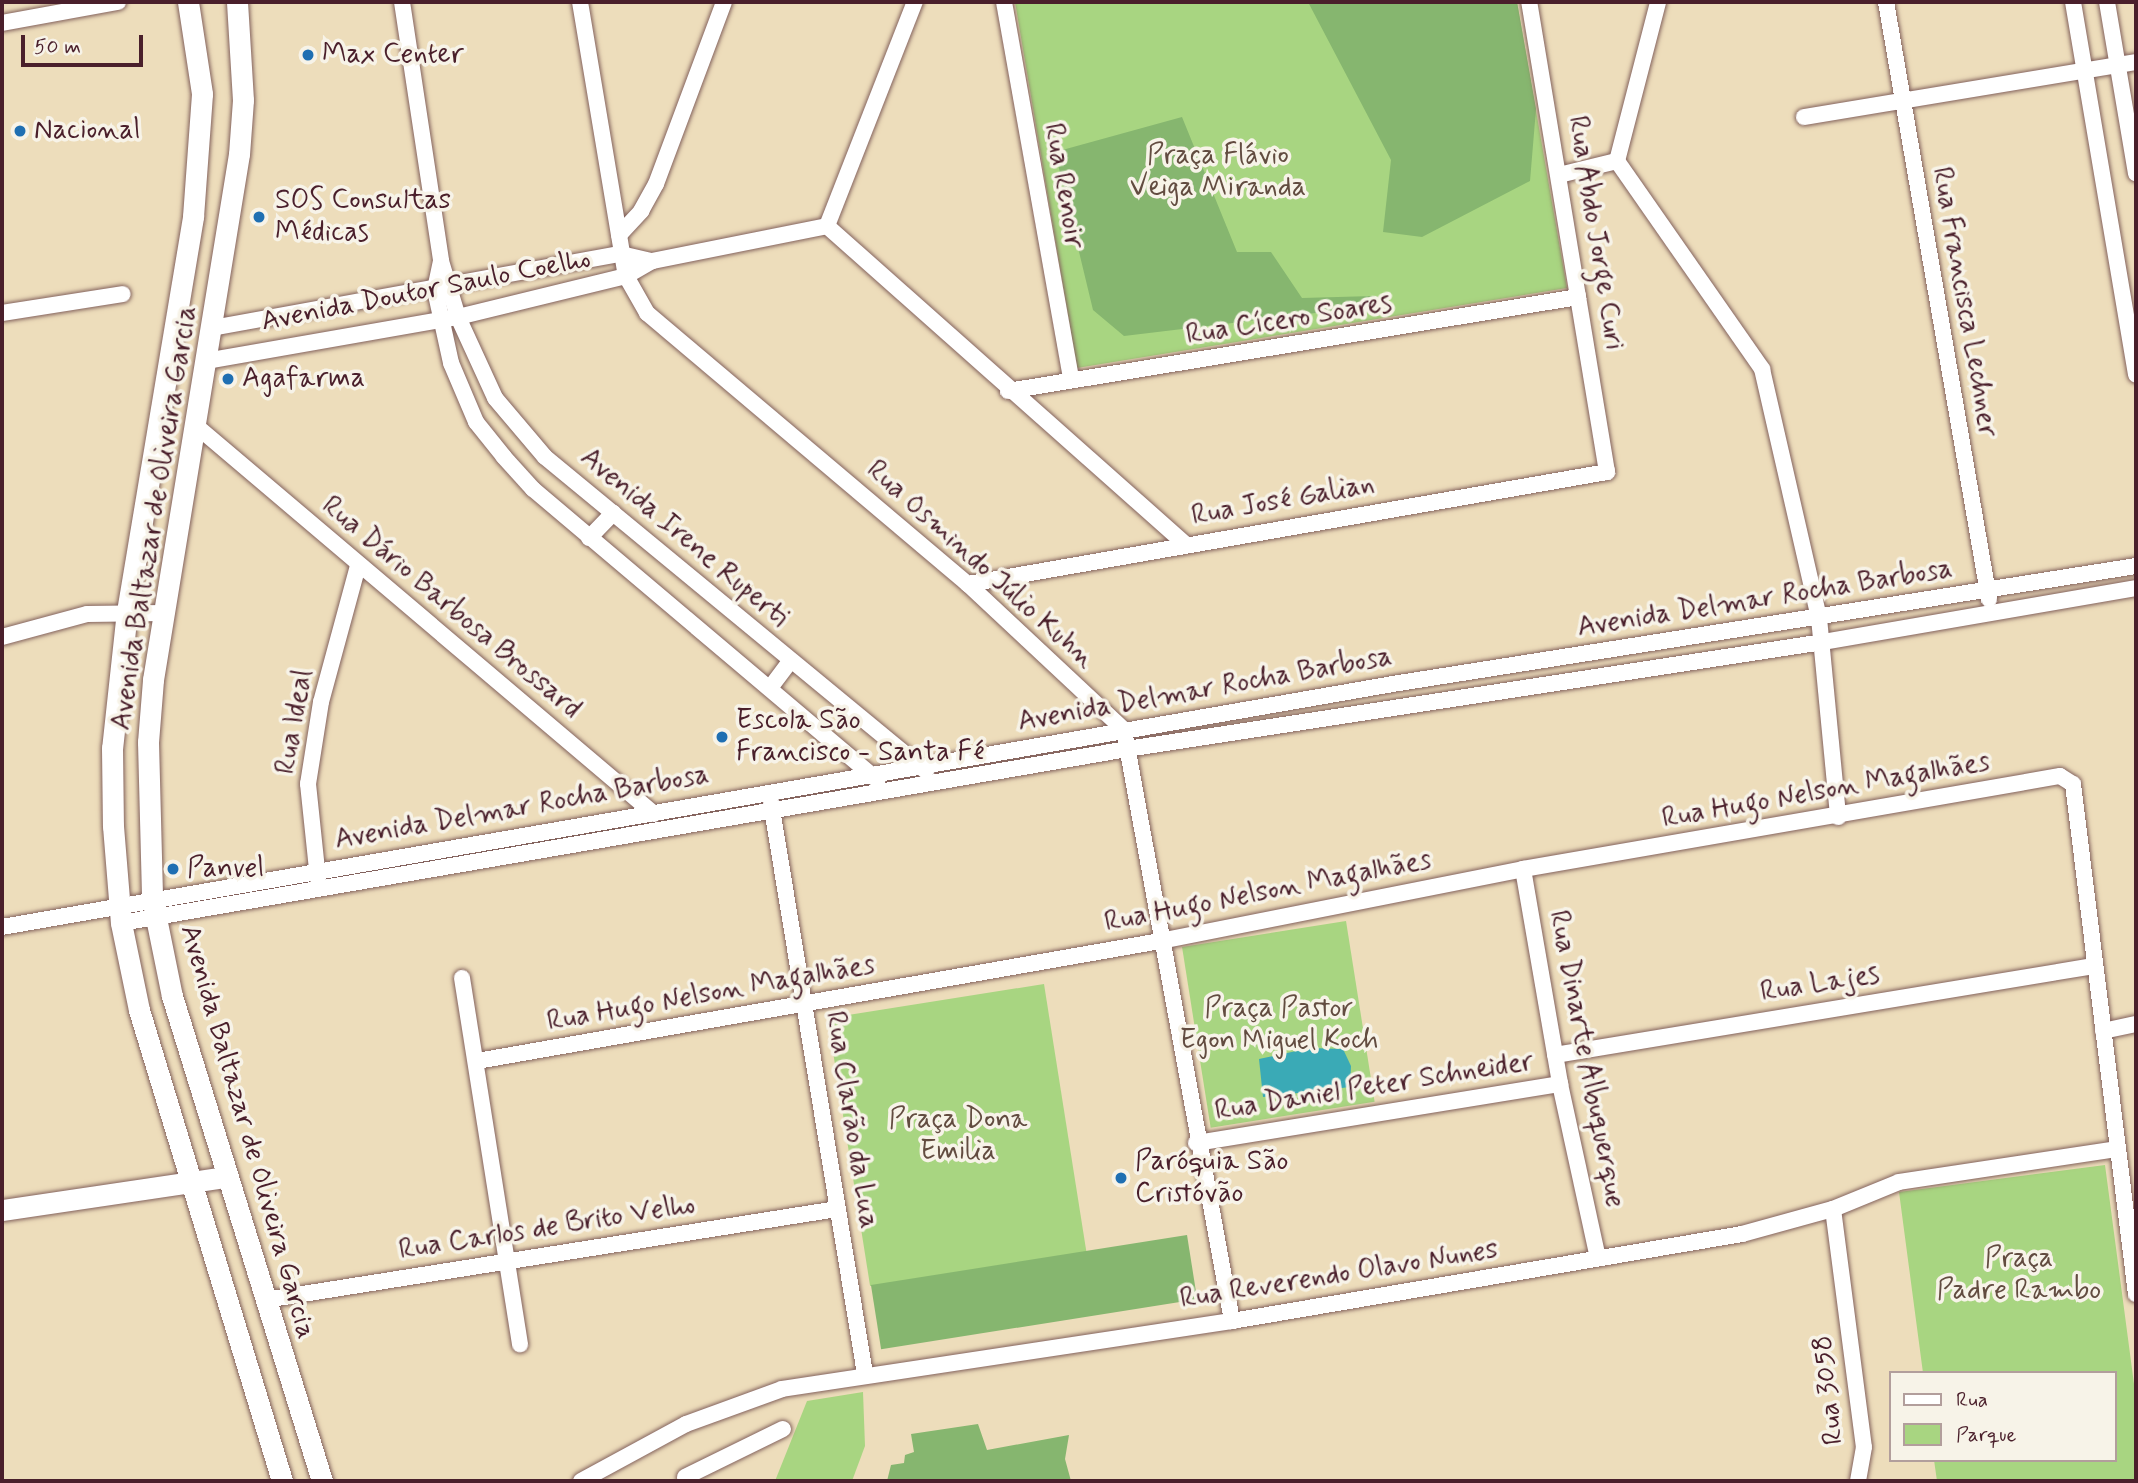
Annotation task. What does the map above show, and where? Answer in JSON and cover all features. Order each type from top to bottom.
[{"type":"main road","name":"Avenida Baltazar de Oliveira Garcia","points":[[188,2],[202,94],[193,217],[127,611],[112,748],[120,913],[139,1010],[282,1481]]},
{"type":"main road","name":"Avenida Baltazar de Oliveira Garcia","points":[[237,2],[243,86],[240,142],[212,328],[163,613],[148,742],[154,907],[173,996],[226,1177],[322,1481]]},
{"type":"main road","points":[[2,1210],[190,1185],[226,1177]]},
{"type":"street","points":[[2,23],[118,2]]},
{"type":"street","points":[[402,2],[441,261],[435,290],[438,320],[461,395],[477,422],[533,489],[892,793]]},
{"type":"street","name":"Rua Osmindo Júlio Kuhn","points":[[580,2],[621,254],[626,276],[647,313],[968,584],[1124,730]]},
{"type":"street","points":[[619,235],[641,211],[656,184],[724,2]]},
{"type":"street","points":[[915,2],[827,226],[1008,391],[1186,545]]},
{"type":"street","name":"Rua Renoir","points":[[1004,2],[1071,380]]},
{"type":"street","name":"Rua Abdo Jorge Curi","points":[[1529,2],[1607,472]]},
{"type":"street","points":[[1658,2],[1617,161],[1762,369],[1819,618],[1838,817]]},
{"type":"street","name":"Rua Francisca Lechner","points":[[1886,2],[1991,612]]},
{"type":"street","points":[[2073,2],[2136,375]]},
{"type":"street","points":[[2107,2],[2136,174]]},
{"type":"street","points":[[1804,117],[2136,62]]},
{"type":"street","points":[[1559,175],[1617,161]]},
{"type":"street","name":"Avenida Doutor Saulo Coelho","points":[[206,361],[458,317],[626,276],[652,261],[827,226]]},
{"type":"street","name":"Avenida Doutor Saulo Coelho","points":[[212,328],[435,290],[621,254],[652,261]]},
{"type":"street","name":"Avenida Irene Ruperti","points":[[441,261],[451,285],[458,317],[495,398],[545,457],[920,768],[945,784]]},
{"type":"street","points":[[2,313],[123,294]]},
{"type":"street","name":"Rua Cícero Soares","points":[[1008,391],[1578,297]]},
{"type":"street","name":"Rua Dário Barbosa Brossard","points":[[194,424],[358,566],[676,830]]},
{"type":"street","name":"Rua José Galian","points":[[968,584],[1607,472]]},
{"type":"street","points":[[589,538],[612,513]]},
{"type":"street","name":"Rua Ideal","points":[[319,889],[308,784],[321,702],[358,566]]},
{"type":"street","name":"Avenida Delmar Rocha Barbosa","points":[[2,927],[120,913],[317,871],[650,811],[873,777],[1124,730],[2136,566]]},
{"type":"street","name":"Avenida Delmar Rocha Barbosa","points":[[154,907],[319,889],[945,784],[1127,749],[1823,642],[2136,588]]},
{"type":"street","points":[[2,637],[87,614],[127,611],[163,613]]},
{"type":"street","points":[[770,688],[790,661]]},
{"type":"street","points":[[1124,730],[1196,1143],[1232,1321]]},
{"type":"street","name":"Rua Hugo Nelson Magalhães","points":[[477,1061],[1160,941],[1523,869],[2068,777],[2094,966]]},
{"type":"street","name":"Rua Clarão da Lua","points":[[769,791],[807,1005],[864,1374]]},
{"type":"street","name":"Rua Dinarte Albuquerque","points":[[1523,869],[1560,1084],[1598,1258]]},
{"type":"street","points":[[2094,966],[2117,1149],[2130,1200],[2136,1294]]},
{"type":"street","name":"Rua Lajes","points":[[1555,1055],[2094,966]]},
{"type":"street","points":[[462,978],[520,1344]]},
{"type":"street","points":[[2103,1031],[2136,1024]]},
{"type":"street","name":"Rua Daniel Peter Schneider","points":[[1196,1143],[1560,1084]]},
{"type":"street","name":"Rua Reverendo Olavo Nunes","points":[[580,1481],[686,1423],[782,1389],[864,1374],[1232,1321],[1742,1234],[1833,1209],[1899,1182],[2117,1149]]},
{"type":"street","name":"Rua Carlos de Brito Velho","points":[[265,1300],[837,1209]]},
{"type":"street","name":"Rua 3058","points":[[1833,1209],[1864,1447],[1858,1481]]},
{"type":"street","points":[[685,1477],[783,1429]]},
{"type":"green space","name":"Praça Flávio Veiga Miranda","points":[[1015,2],[1517,2],[1567,288],[1077,368]]},
{"type":"green space","points":[[1308,2],[1517,2],[1536,109],[1530,181],[1422,237],[1383,232],[1391,160]]},
{"type":"green space","points":[[1182,117],[1237,252],[1271,252],[1302,298],[1373,296],[1357,308],[1124,336],[1093,310],[1055,152]]},
{"type":"green space","name":"Praça Pastor Egon Miguel Koch","points":[[1346,921],[1375,1102],[1211,1128],[1182,947]]},
{"type":"green space","name":"Praça Dona Emilia","points":[[1044,984],[1086,1252],[870,1286],[828,1018]]},
{"type":"green space","name":"Praça Padre Rambo","points":[[2105,1165],[2136,1399],[2136,1481],[1937,1481],[1934,1462],[2117,1462],[2117,1371],[1923,1371],[1899,1192]]},
{"type":"green space","points":[[1187,1235],[1197,1299],[881,1349],[871,1285]]},
{"type":"green space","points":[[863,1392],[865,1446],[852,1481],[775,1481],[807,1401]]},
{"type":"green space","points":[[978,1424],[987,1450],[1069,1435],[1065,1459],[1071,1481],[887,1481],[891,1465],[904,1463],[905,1455],[914,1452],[911,1434]]},
{"type":"water","points":[[1310,1048],[1343,1049],[1351,1066],[1350,1087],[1263,1097],[1259,1059]]},
{"type":"place","name":"Max Center","points":[[308,55]]},
{"type":"place","name":"Nacional","points":[[20,131]]},
{"type":"place","name":"SOS Consultas Médicas","points":[[259,217]]},
{"type":"place","name":"Agafarma","points":[[228,379]]},
{"type":"place","name":"Escola São Francisco - Santa Fé","points":[[722,737]]},
{"type":"place","name":"Panvel","points":[[173,869]]},
{"type":"place","name":"Paróquia São Cristóvão","points":[[1121,1178]]}]
